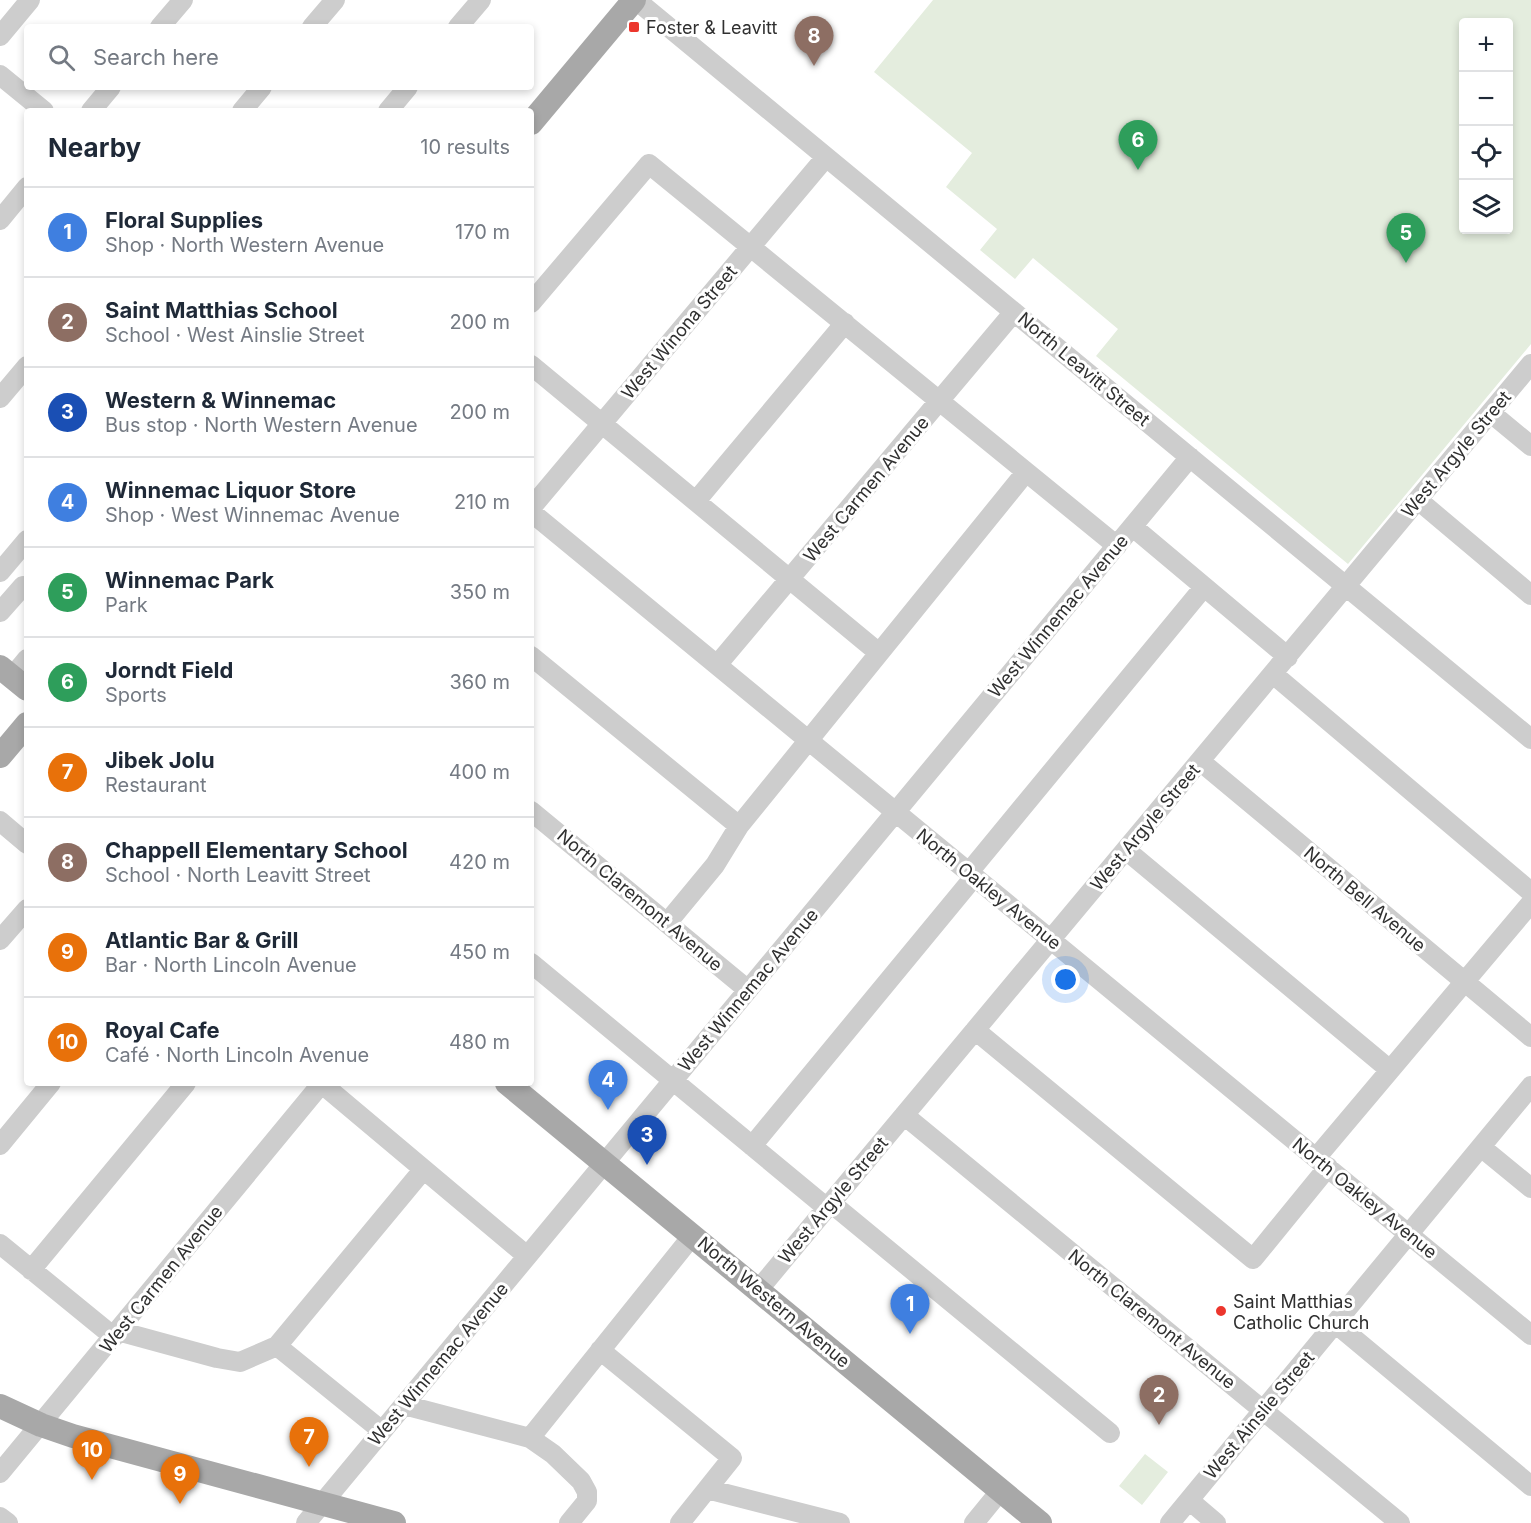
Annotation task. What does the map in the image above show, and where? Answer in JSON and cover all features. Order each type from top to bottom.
[{"type":"main road","points":[[534,119],[635,0]]},
{"type":"main road","points":[[0,756],[24,728]]},
{"type":"main road","name":"North Western Avenue","points":[[511,1086],[1040,1523]]},
{"type":"main road","points":[[0,1406],[41,1425],[95,1443],[394,1523]]},
{"type":"street","points":[[0,36],[30,0]]},
{"type":"street","points":[[163,24],[183,0]]},
{"type":"street","points":[[315,24],[335,0]]},
{"type":"street","points":[[461,24],[481,0]]},
{"type":"street","name":"North Leavitt Street","points":[[635,0],[1531,739]]},
{"type":"street","points":[[0,75],[40,108]]},
{"type":"street","points":[[94,108],[108,90]]},
{"type":"street","points":[[244,108],[260,90]]},
{"type":"street","points":[[390,108],[406,90]]},
{"type":"street","name":"West Winona Street","points":[[534,506],[826,157]]},
{"type":"street","points":[[534,299],[649,164],[1117,546]]},
{"type":"street","points":[[0,220],[24,192]]},
{"type":"street","name":"West Carmen Avenue","points":[[717,665],[1014,312]]},
{"type":"street","points":[[696,501],[845,323]]},
{"type":"street","name":"West Argyle Street","points":[[759,1289],[1531,364]]},
{"type":"street","points":[[534,367],[879,653]]},
{"type":"street","points":[[0,398],[24,370]]},
{"type":"street","points":[[1491,412],[1531,446]]},
{"type":"street","name":"West Winnemac Avenue","points":[[306,1523],[1190,457]]},
{"type":"street","points":[[667,923],[714,865],[739,826],[1026,472]]},
{"type":"street","points":[[1418,500],[1531,595]]},
{"type":"street","name":"North Oakley Avenue","points":[[534,512],[1531,1335]]},
{"type":"street","points":[[1133,527],[1288,657]]},
{"type":"street","points":[[0,572],[24,544]]},
{"type":"street","points":[[0,612],[24,586]]},
{"type":"street","points":[[752,1146],[1204,587]]},
{"type":"street","points":[[534,658],[739,826]]},
{"type":"street","points":[[1273,674],[1531,892]]},
{"type":"street","name":"North Bell Avenue","points":[[1200,761],[1531,1037]]},
{"type":"street","name":"North Claremont Avenue","points":[[534,813],[748,990]]},
{"type":"street","points":[[0,821],[24,841]]},
{"type":"street","points":[[1126,850],[1390,1070]]},
{"type":"street","points":[[975,1030],[1253,1259],[1390,1070],[1531,903]]},
{"type":"street","points":[[0,940],[24,912]]},
{"type":"street","points":[[534,965],[752,1146],[829,1205],[1110,1433]]},
{"type":"street","points":[[0,1145],[49,1086]]},
{"type":"street","points":[[31,1270],[184,1086]]},
{"type":"street","name":"West Carmen Avenue","points":[[0,1473],[319,1086]]},
{"type":"street","points":[[325,1086],[527,1256]]},
{"type":"street","name":"West Ainslie Street","points":[[1170,1523],[1531,1086]]},
{"type":"street","name":"North Claremont Avenue","points":[[904,1116],[1400,1523]]},
{"type":"street","points":[[1481,1147],[1531,1188]]},
{"type":"street","points":[[0,1244],[116,1334],[240,1362],[277,1346],[423,1170]]},
{"type":"street","points":[[530,1438],[693,1235]]},
{"type":"street","points":[[1335,1323],[1531,1486]]},
{"type":"street","points":[[277,1346],[382,1431]]},
{"type":"street","points":[[600,1350],[732,1458],[680,1523]]},
{"type":"street","points":[[404,1405],[530,1438],[553,1454],[581,1481],[587,1492],[587,1501],[569,1523]]},
{"type":"street","points":[[707,1489],[840,1523]]},
{"type":"street","points":[[974,1523],[1001,1490]]},
{"type":"street","points":[[1189,1500],[1216,1523]]},
{"type":"street","points":[[0,1517],[8,1523]]},
{"type":"green space","points":[[933,0],[1531,0],[1531,344],[1348,564],[1096,356],[1118,329],[1033,258],[1015,279],[980,250],[997,229],[946,187],[972,153],[874,72]]},
{"type":"green space","points":[[1145,1454],[1168,1472],[1142,1505],[1119,1486]]},
{"type":"place","name":"Foster & Leavitt","points":[[634,27]]},
{"type":"place","name":"Chappell Elementary School","points":[[814,66]]},
{"type":"place","name":"Jorndt Field","points":[[1138,170]]},
{"type":"place","name":"Winnemac Park","points":[[1406,263]]},
{"type":"place","name":"Winnemac Liquor Store","points":[[608,1110]]},
{"type":"place","name":"Western & Winnemac","points":[[647,1165]]},
{"type":"place","name":"Saint Matthias Catholic Church","points":[[1221,1311]]},
{"type":"place","name":"Floral Supplies","points":[[910,1334]]},
{"type":"place","name":"Saint Matthias School","points":[[1159,1425]]},
{"type":"place","name":"Jibek Jolu","points":[[309,1467]]},
{"type":"place","name":"Royal Cafe","points":[[92,1480]]},
{"type":"place","name":"Atlantic Bar & Grill","points":[[180,1504]]}]
